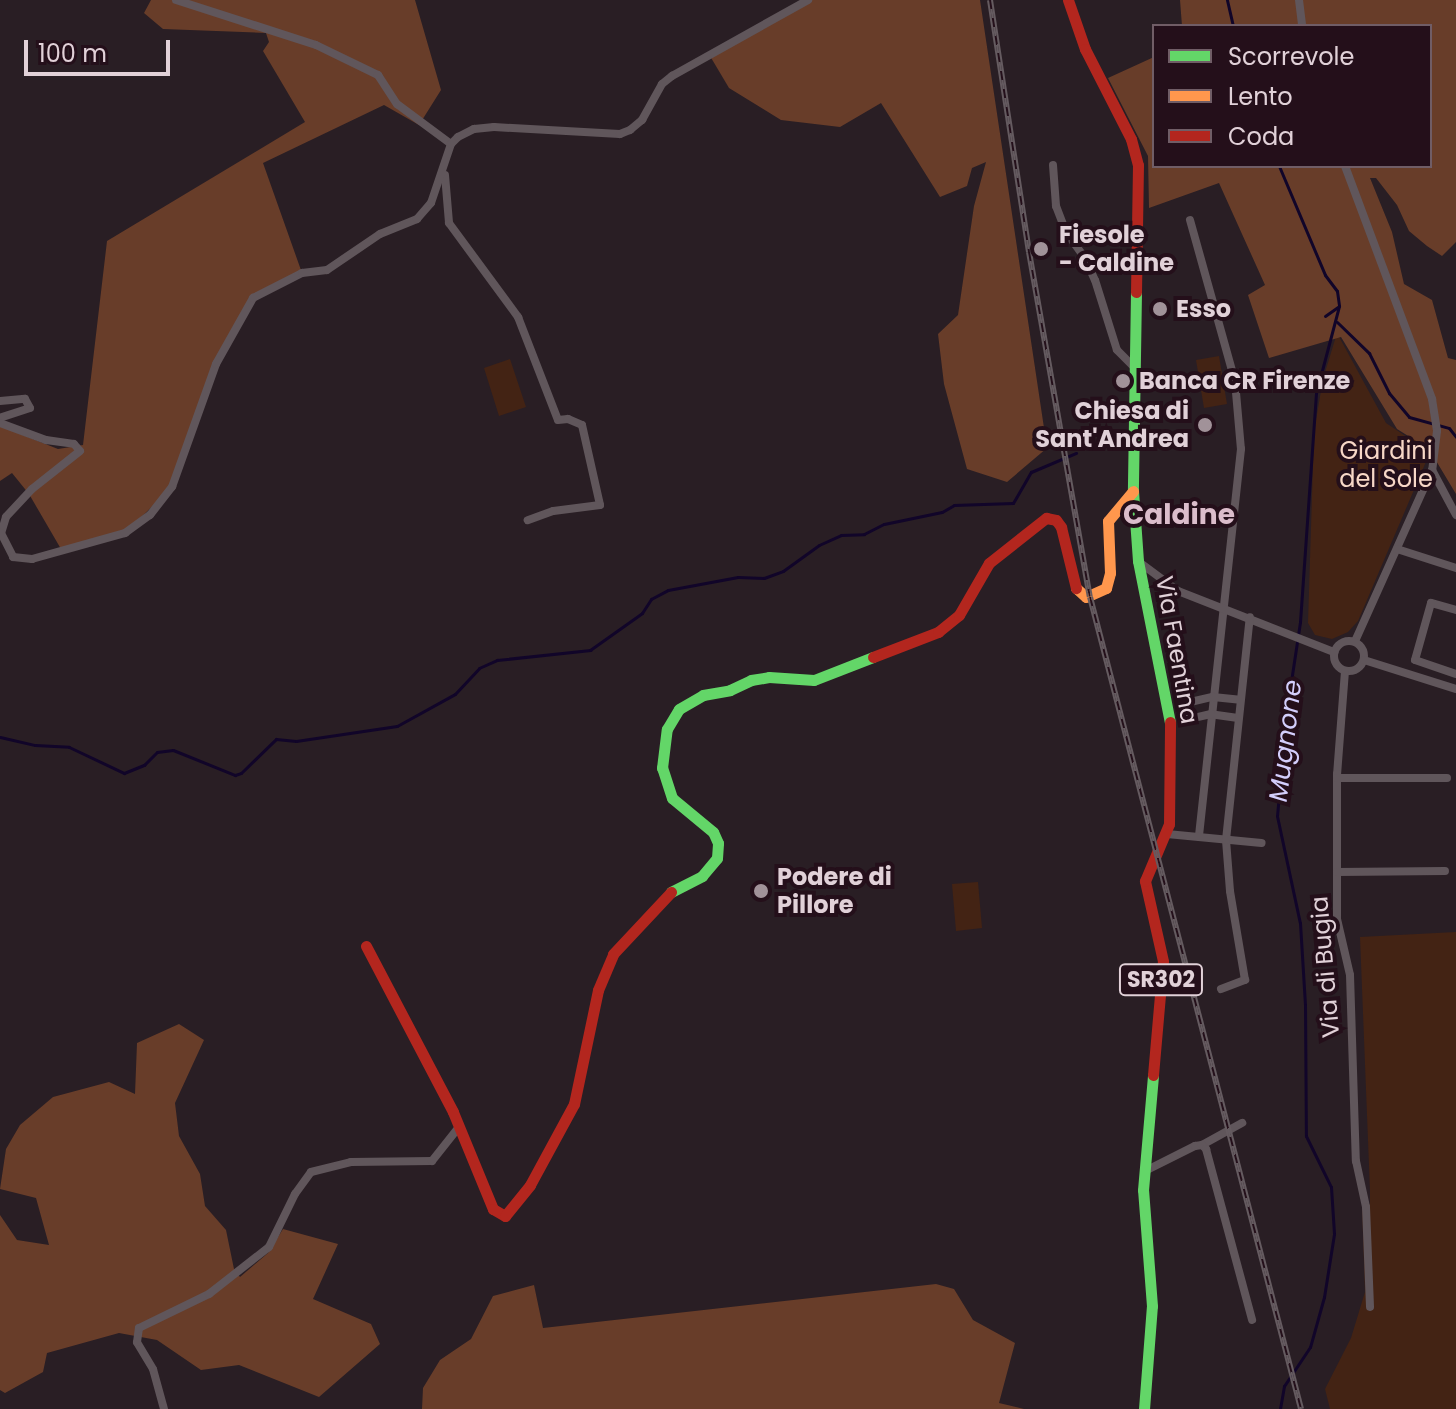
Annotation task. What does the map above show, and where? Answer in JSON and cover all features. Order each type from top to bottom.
[{"type":"street","points":[[176,0],[316,45],[378,75],[397,104],[451,144]]},
{"type":"street","points":[[0,420],[35,437],[74,444],[80,451],[32,489],[6,517],[1,533],[13,557],[32,559],[125,533],[150,515],[172,487],[216,364],[253,298],[302,273],[327,270],[380,234],[417,219],[431,203],[445,170],[451,144],[474,129],[494,127],[620,134],[642,120],[659,87],[672,76],[808,0]]},
{"type":"street","name":"Via Faentina","points":[[1068,0],[1085,49],[1131,139],[1138,165],[1133,491],[1138,561],[1170,710],[1167,834],[1145,881],[1163,961],[1145,1171],[1152,1306],[1144,1409]]},
{"type":"street","points":[[1299,0],[1302,24]]},
{"type":"street","points":[[1053,165],[1056,206],[1061,219],[1095,280],[1117,350],[1134,367]]},
{"type":"street","points":[[1346,168],[1436,420],[1437,431],[1432,470],[1355,641]]},
{"type":"street","points":[[445,170],[444,201],[449,223],[518,317],[558,420],[568,419],[582,425],[600,505],[553,511],[528,520]]},
{"type":"street","points":[[1190,220],[1235,381],[1240,436],[1199,837]]},
{"type":"street","points":[[0,401],[25,399],[30,408],[0,420]]},
{"type":"street","points":[[1432,470],[1456,515]]},
{"type":"street","points":[[366,946],[459,1127],[493,1209],[502,1216],[508,1214],[558,1139],[574,1104],[598,990],[613,954],[669,893],[702,876],[717,858],[718,843],[713,832],[672,798],[662,768],[661,754],[667,729],[679,709],[703,695],[730,690],[751,680],[769,677],[814,680],[938,632],[959,615],[989,563],[1046,518],[1056,520],[1061,527],[1070,575],[1078,593],[1086,597],[1101,593],[1110,573],[1108,521],[1133,491]]},
{"type":"street","points":[[1397,549],[1456,568]]},
{"type":"street","points":[[1138,561],[1178,591],[1334,652]]},
{"type":"street","points":[[1456,610],[1431,603],[1415,660],[1456,674]]},
{"type":"street","points":[[1221,989],[1245,980],[1226,840],[1250,617]]},
{"type":"street","points":[[1334,652],[1344,642],[1355,641]]},
{"type":"street","points":[[1334,652],[1336,664],[1345,671],[1358,668],[1364,660],[1362,648],[1355,641]]},
{"type":"street","points":[[1364,660],[1456,689]]},
{"type":"street","name":"Via di Bugia","points":[[1345,671],[1337,778],[1337,919],[1350,975],[1356,1161],[1366,1207],[1370,1307]]},
{"type":"street","points":[[1238,718],[1211,714],[1189,719],[1186,703],[1213,697],[1240,700]]},
{"type":"street","points":[[1337,778],[1447,778]]},
{"type":"street","points":[[1167,834],[1262,843]]},
{"type":"street","points":[[1337,872],[1445,871]]},
{"type":"street","points":[[1145,1171],[1242,1123]]},
{"type":"street","points":[[164,1409],[153,1369],[137,1342],[139,1328],[209,1294],[269,1247],[295,1194],[311,1172],[351,1162],[432,1161],[459,1127]]},
{"type":"street","points":[[1202,1145],[1206,1149],[1252,1320]]},
{"type":"green space","name":"Giardini del Sole","points":[[1337,333],[1386,423],[1407,437],[1430,435],[1428,457],[1358,621],[1348,632],[1332,639],[1315,635],[1308,623],[1314,432],[1323,379]]},
{"type":"green space","points":[[1219,356],[1227,404],[1204,408],[1196,360]]},
{"type":"green space","points":[[510,359],[526,407],[499,416],[484,368]]},
{"type":"green space","points":[[978,882],[982,928],[956,931],[952,884]]},
{"type":"green space","points":[[1456,932],[1456,1409],[1330,1409],[1325,1389],[1351,1338],[1365,1292],[1362,1205],[1370,1204],[1370,1191],[1360,937]]},
{"type":"shaded area","points":[[151,0],[415,0],[441,90],[419,125],[384,105],[263,163],[302,273],[253,298],[216,364],[172,487],[125,533],[61,549],[29,494],[12,473],[0,481],[0,426],[58,449],[83,445],[107,241],[305,122],[263,51],[269,42],[266,33],[163,29],[144,13]]},
{"type":"shaded area","points":[[809,0],[980,0],[1047,448],[1007,482],[967,469],[944,384],[938,334],[958,315],[974,206],[986,162],[972,168],[967,186],[940,197],[881,103],[840,127],[781,120],[729,88],[710,56]]},
{"type":"shaded area","points":[[1180,0],[1456,0],[1456,242],[1442,256],[1427,246],[1409,231],[1397,205],[1376,178],[1370,178],[1392,232],[1404,284],[1432,300],[1448,358],[1456,360],[1456,494],[1429,449],[1397,429],[1341,337],[1269,358],[1248,295],[1265,285],[1219,183],[1149,208],[1148,156],[1108,78],[1152,58],[1152,168],[1432,168],[1432,24],[1182,24]]},
{"type":"shaded area","points":[[179,1024],[204,1040],[175,1103],[179,1136],[200,1174],[205,1206],[226,1230],[234,1269],[240,1277],[268,1253],[283,1229],[338,1244],[313,1299],[371,1324],[380,1344],[319,1397],[239,1365],[201,1370],[157,1340],[119,1333],[47,1353],[43,1372],[5,1393],[0,1390],[0,1215],[17,1240],[49,1245],[36,1198],[0,1189],[6,1149],[20,1125],[53,1097],[109,1082],[135,1094],[137,1043]]},
{"type":"shaded area","points":[[936,1284],[954,1289],[973,1320],[1015,1343],[999,1403],[1024,1409],[422,1409],[423,1388],[440,1360],[471,1339],[493,1296],[534,1285],[543,1328]]},
{"type":"waterway","name":"Mugnone","points":[[1227,0],[1233,24]]},
{"type":"waterway","name":"Mugnone","points":[[1280,168],[1325,275],[1337,291],[1339,306],[1316,393],[1300,622],[1287,708],[1277,816],[1300,923],[1305,1005],[1306,1136],[1331,1187],[1334,1234],[1324,1297],[1310,1347],[1284,1386],[1280,1409]]},
{"type":"waterway","points":[[1325,316],[1338,307]]},
{"type":"waterway","points":[[1337,322],[1369,353],[1389,393],[1409,417],[1449,428],[1456,437]]},
{"type":"waterway","points":[[0,737],[35,745],[69,747],[124,773],[144,765],[157,752],[173,750],[235,775],[241,773],[276,739],[296,741],[397,726],[455,694],[479,668],[497,660],[590,650],[642,613],[651,599],[668,590],[738,577],[764,578],[783,571],[819,545],[841,535],[864,534],[884,524],[942,512],[954,505],[1013,503],[1031,472],[1076,453]]},
{"type":"railway","points":[[990,0],[1029,252],[1090,597],[1301,1409]]},
{"type":"traffic: fast","points":[[1136,292],[1133,491],[1138,561],[1170,722]]},
{"type":"traffic: fast","points":[[671,892],[702,876],[717,858],[718,843],[713,832],[672,798],[662,768],[667,729],[679,709],[703,695],[730,690],[751,680],[769,677],[814,680],[873,657]]},
{"type":"traffic: fast","points":[[1144,1409],[1152,1306],[1143,1190],[1153,1075]]},
{"type":"traffic: slow","points":[[1076,588],[1086,597],[1106,588],[1110,573],[1108,521],[1133,491]]},
{"type":"traffic: jam","points":[[1068,0],[1085,49],[1131,139],[1138,165],[1136,292]]},
{"type":"traffic: jam","points":[[873,657],[938,632],[959,615],[989,563],[1046,518],[1056,520],[1061,527],[1076,588]]},
{"type":"traffic: jam","points":[[1153,1075],[1163,961],[1145,881],[1169,824],[1170,722]]},
{"type":"traffic: jam","points":[[366,946],[453,1112],[493,1209],[505,1216],[530,1185],[574,1104],[598,990],[613,954],[671,892]]},
{"type":"place","name":"Fiesole - Caldine","points":[[1041,249]]},
{"type":"place","name":"Esso","points":[[1160,309]]},
{"type":"place","name":"Banca CR Firenze","points":[[1123,381]]},
{"type":"place","name":"Chiesa di Sant'Andrea","points":[[1205,425]]},
{"type":"place","name":"Podere di Pillore","points":[[761,891]]},
{"type":"district","name":"Caldine","points":[[1179,515]]}]
